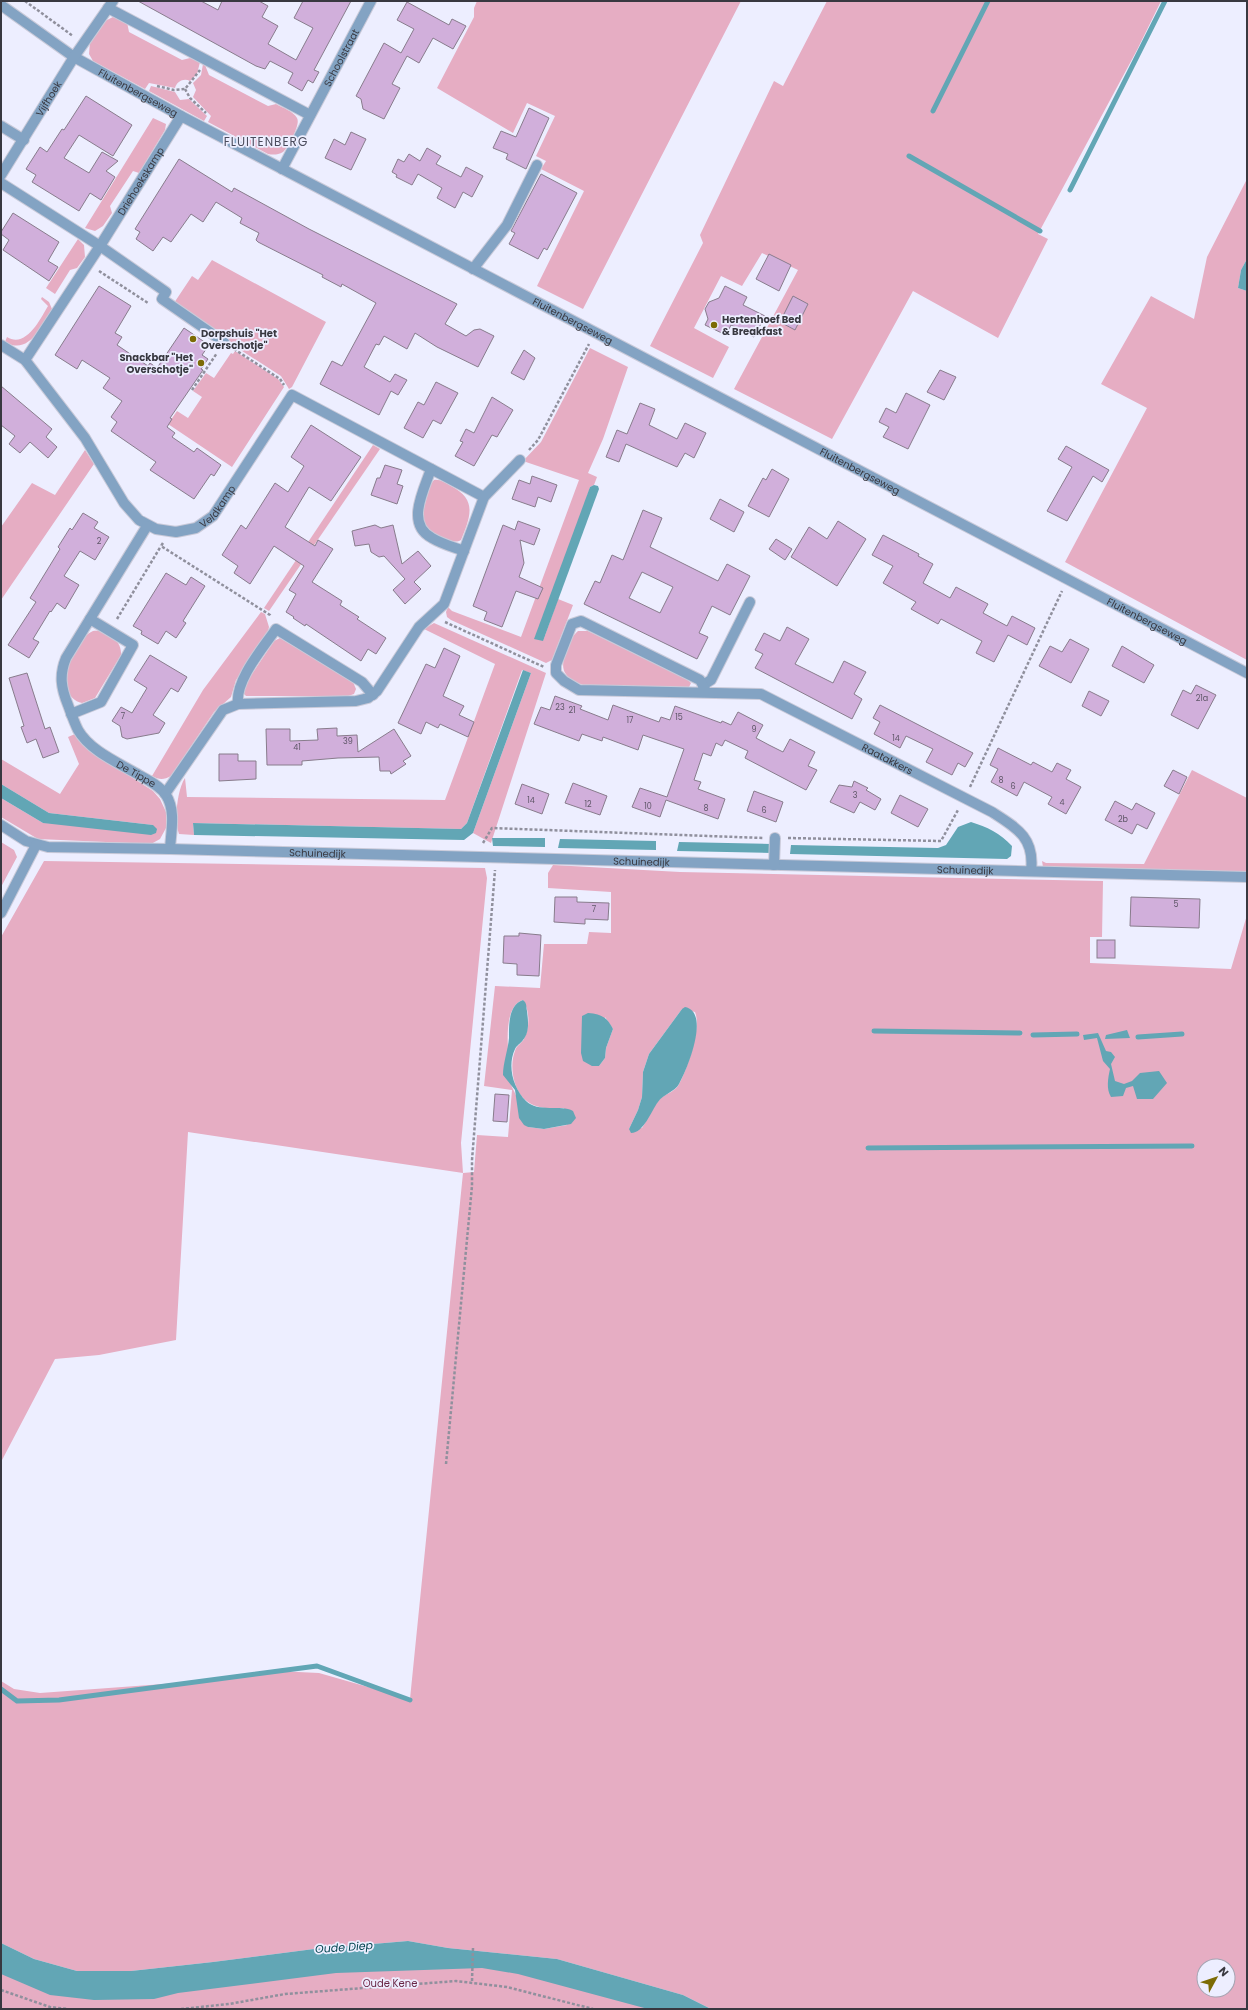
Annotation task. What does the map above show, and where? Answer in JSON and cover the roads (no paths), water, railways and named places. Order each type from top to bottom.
[{"type":"street","name":"Schoolstraat","points":[[310,115],[371,1]]},
{"type":"street","points":[[74,57],[110,4],[203,58],[310,115],[282,169]]},
{"type":"street","name":"Fluitenbergseweg","points":[[1,5],[74,57],[181,116],[1247,673]]},
{"type":"street","name":"Vijfhoek","points":[[1,175],[74,57]]},
{"type":"street","name":"Driehoekskamp","points":[[25,360],[100,246],[181,116]]},
{"type":"street","points":[[1,126],[24,140]]},
{"type":"street","points":[[473,269],[507,225],[537,165]]},
{"type":"street","points":[[1,183],[100,246],[166,292],[162,299],[224,342]]},
{"type":"street","name":"Veldkamp","points":[[1,345],[25,360],[85,438],[132,513],[147,526],[169,532],[186,531],[196,528],[213,516],[292,395],[431,469]]},
{"type":"street","points":[[165,794],[223,710],[238,704],[356,701],[373,695],[383,684],[419,627],[444,604],[484,497],[520,460]]},
{"type":"street","points":[[464,551],[432,538],[426,534],[419,524],[417,514],[431,469],[484,497]]},
{"type":"street","name":"De Tippe","points":[[147,526],[62,666],[61,684],[78,731],[90,744],[154,784],[165,794],[169,802],[172,817],[170,849]]},
{"type":"street","points":[[705,689],[750,602]]},
{"type":"street","points":[[71,714],[101,702],[133,645],[90,619]]},
{"type":"street","name":"Raatakkers","points":[[705,689],[700,680],[581,621],[572,624],[556,665],[556,674],[579,690],[705,689],[761,694],[992,812],[1020,831],[1030,848],[1032,860],[1031,871]]},
{"type":"street","points":[[238,704],[236,695],[241,682],[276,629],[362,682],[373,695]]},
{"type":"street","name":"Schuinedijk","points":[[1,825],[26,841],[36,845],[48,847],[1247,877]]},
{"type":"street","points":[[774,865],[775,838]]},
{"type":"street","points":[[1,913],[36,845]]},
{"type":"water","points":[[1247,259],[1247,291],[1238,288],[1241,270]]},
{"type":"water","points":[[594,485],[598,486],[599,489],[543,641],[534,639],[590,487]]},
{"type":"water","points":[[523,670],[531,673],[473,833],[464,840],[194,835],[193,823],[461,829],[467,823]]},
{"type":"water","points":[[1,784],[49,813],[153,825],[157,829],[156,833],[151,835],[43,823],[1,798]]},
{"type":"water","points":[[971,822],[988,828],[1003,837],[1012,846],[1011,856],[1007,859],[790,854],[791,845],[938,848],[946,845],[958,827]]},
{"type":"water","points":[[492,838],[545,838],[545,847],[493,846]]},
{"type":"water","points":[[560,839],[656,841],[656,850],[558,848]]},
{"type":"water","points":[[679,842],[771,844],[771,853],[677,851]]},
{"type":"water","points":[[523,1000],[526,1005],[528,1026],[525,1037],[516,1048],[513,1056],[512,1069],[515,1083],[521,1096],[531,1105],[543,1108],[562,1108],[573,1111],[576,1118],[571,1124],[544,1129],[528,1127],[524,1125],[519,1118],[515,1090],[503,1075],[509,1038],[510,1016],[514,1006]]},
{"type":"water","points":[[685,1007],[693,1011],[696,1019],[697,1030],[695,1042],[683,1077],[675,1089],[660,1099],[643,1126],[636,1132],[631,1133],[629,1129],[642,1097],[643,1072],[649,1054]]},
{"type":"water","points":[[588,1013],[597,1014],[603,1017],[613,1029],[606,1048],[605,1058],[599,1066],[592,1066],[583,1061],[581,1053],[582,1016]]},
{"type":"water","points":[[1127,1030],[1130,1038],[1105,1039],[1106,1035]]},
{"type":"water","points":[[1098,1033],[1106,1051],[1111,1052],[1115,1057],[1111,1064],[1115,1081],[1124,1084],[1132,1081],[1140,1073],[1159,1071],[1167,1083],[1153,1099],[1137,1099],[1133,1086],[1126,1088],[1123,1096],[1111,1097],[1108,1087],[1110,1069],[1103,1061],[1097,1038],[1084,1040],[1083,1035]]},
{"type":"water","name":"Oude Diep","points":[[408,1941],[448,1948],[557,1959],[683,1995],[711,2009],[648,2009],[518,1974],[482,1968],[336,1973],[178,1993],[154,1999],[94,2000],[50,1995],[1,1974],[1,1943],[34,1959],[77,1971],[131,1971],[314,1949]]},
{"type":"waterway","points":[[933,111],[988,1]]},
{"type":"waterway","points":[[1070,190],[1165,1]]},
{"type":"waterway","points":[[909,156],[1040,231]]},
{"type":"waterway","points":[[874,1031],[1020,1033]]},
{"type":"waterway","points":[[1033,1035],[1077,1034]]},
{"type":"waterway","points":[[1138,1037],[1182,1034]]},
{"type":"waterway","points":[[868,1148],[1192,1146]]},
{"type":"waterway","points":[[1,1689],[17,1701],[59,1700],[317,1666],[410,1700]]},
{"type":"place","name":"Hertenhoef Bed & Breakfast","points":[[714,325]]},
{"type":"place","name":"Dorpshuis \"Het Overschotje\"","points":[[193,339]]},
{"type":"place","name":"Snackbar \"Het Overschotje\"","points":[[201,363]]},
{"type":"district","name":"FLUITENBERG","points":[[266,141]]},
{"type":"park label","name":"Oude Kene","points":[[390,1983]]}]
